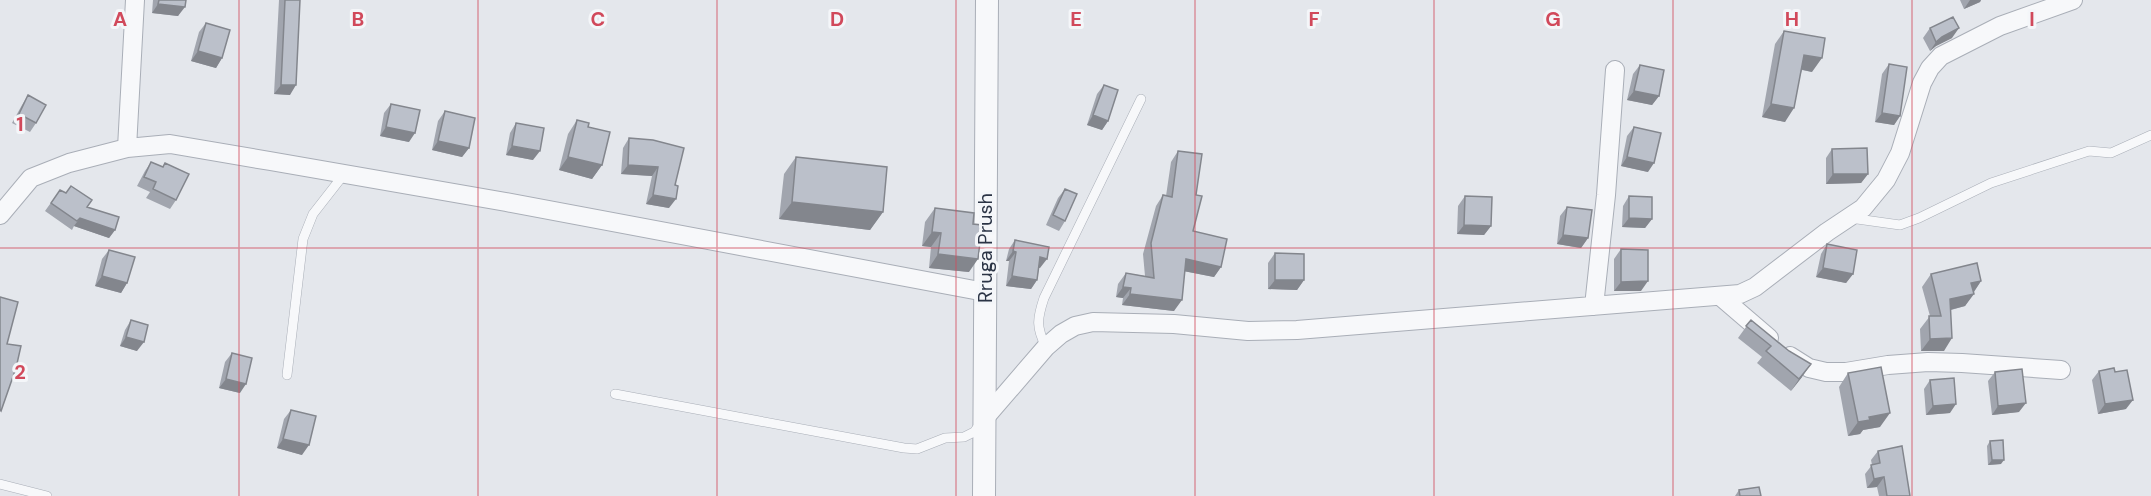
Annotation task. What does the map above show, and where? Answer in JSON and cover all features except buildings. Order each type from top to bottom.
[{"type":"street","points":[[127,148],[135,0]]},
{"type":"street","name":"Rruga Prush","points":[[984,496],[987,0]]},
{"type":"street","points":[[984,419],[1046,347],[1075,326],[1093,322],[1174,324],[1248,331],[1297,330],[1740,294],[1755,287],[1827,231],[1863,208],[1886,180],[1900,153],[1922,83],[1930,68],[1941,56],[2000,26],[2073,0]]},
{"type":"street","points":[[1594,306],[1606,195],[1615,70]]},
{"type":"street","points":[[0,215],[30,178],[69,163],[127,148],[170,144],[345,173],[985,292]]},
{"type":"street","points":[[1720,296],[1785,353],[1809,368],[1826,372],[1846,372],[1888,365],[1928,362],[2061,370]]},
{"type":"lane","points":[[1046,347],[1039,332],[1038,317],[1044,298],[1141,99]]},
{"type":"lane","points":[[1848,218],[1900,225],[1991,183],[2090,151],[2111,153],[2151,135]]},
{"type":"lane","points":[[287,375],[303,239],[313,214],[345,173]]},
{"type":"lane","points":[[615,394],[917,449],[945,438],[964,437],[974,432],[984,419]]},
{"type":"lane","points":[[0,484],[47,496]]}]
